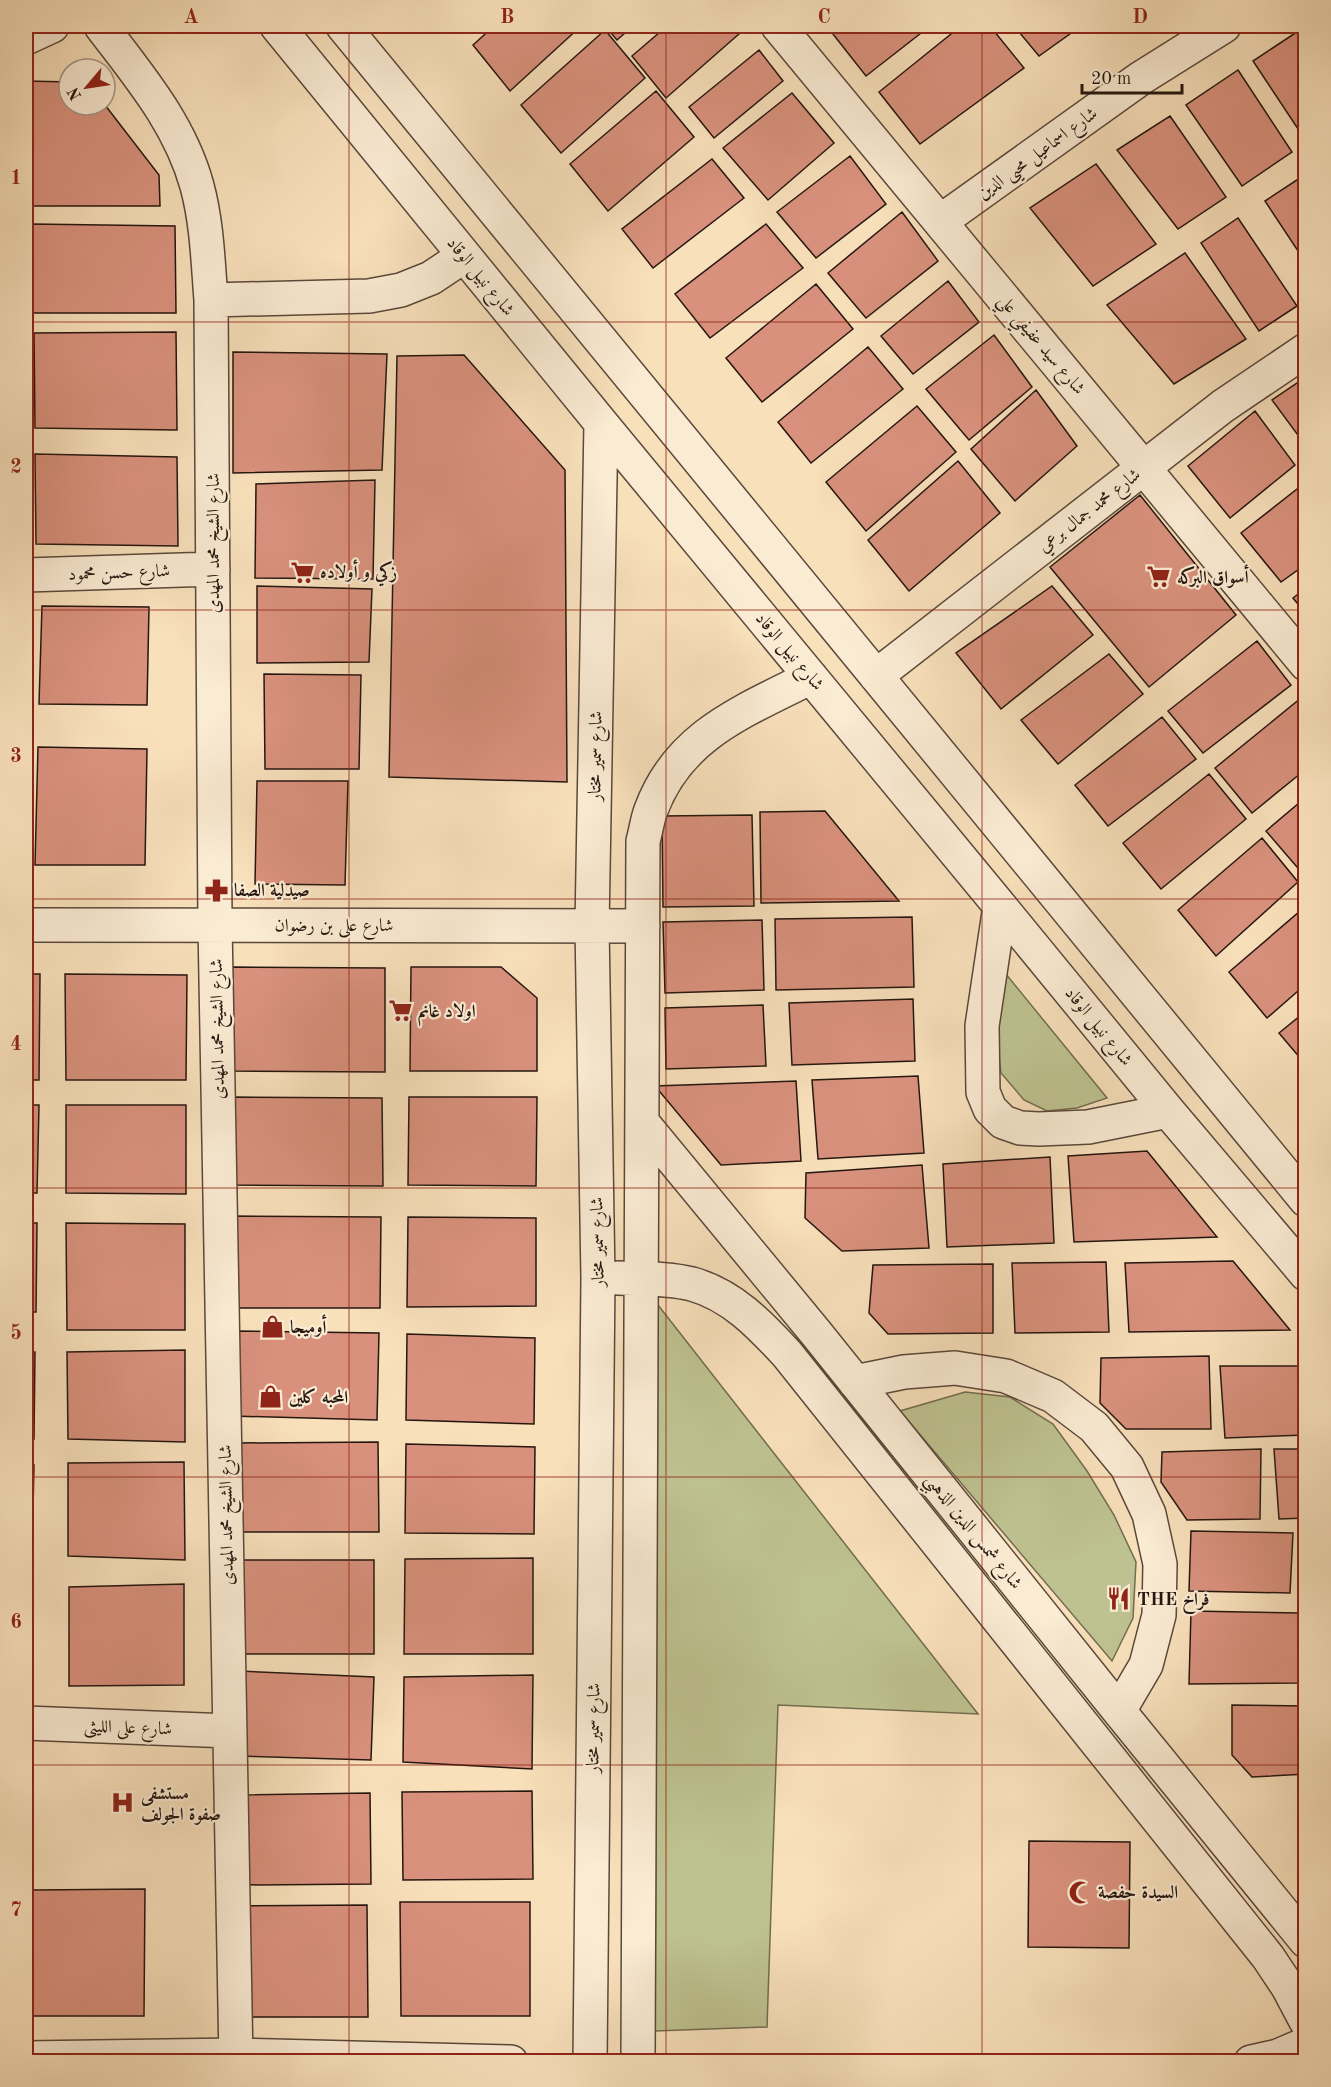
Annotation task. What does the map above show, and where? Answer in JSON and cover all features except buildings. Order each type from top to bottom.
[{"type":"street","points":[[26,38],[52,26]]},
{"type":"street","name":"شارع الشيخ محمد المهدى","points":[[101,26],[160,105],[187,158],[197,186],[203,215],[211,300],[215,925],[235,2058]]},
{"type":"street","name":"شارع نبيل الوقاد","points":[[277,26],[1168,1112],[1305,1274]]},
{"type":"street","points":[[343,26],[1305,1200]]},
{"type":"street","name":"شارع سيد عفيفي علي","points":[[778,26],[1305,664]]},
{"type":"street","name":"شارع اسماعيل محيى الدين","points":[[941,221],[1140,78],[1219,27]]},
{"type":"street","points":[[211,300],[369,296],[401,290],[431,278],[464,256]]},
{"type":"street","name":"شارع محمد جمال برعي","points":[[876,676],[1223,406],[1305,350]]},
{"type":"street","name":"شارع سمير مختار","points":[[590,2061],[598,1278],[592,926],[601,423]]},
{"type":"street","name":"شارع حسن محمود","points":[[26,574],[213,568]]},
{"type":"street","points":[[638,2061],[643,841],[651,810],[664,782],[682,757],[705,735],[731,718],[811,677]]},
{"type":"street","points":[[1000,906],[982,1026],[983,1092],[990,1109],[1003,1122],[1020,1128],[1039,1130],[1088,1127],[1168,1112]]},
{"type":"street","name":"شارع على بن رضوان","points":[[26,925],[643,926]]},
{"type":"street","name":"شارع شمس الدين الذهبي","points":[[642,1122],[816,1333],[1305,1941]]},
{"type":"street","name":"شارع شمس الدين الذهبي","points":[[598,1278],[669,1280],[692,1284],[714,1292],[753,1318],[788,1354],[1268,1957],[1288,1987],[1305,2021]]},
{"type":"street","points":[[788,1354],[816,1333]]},
{"type":"street","points":[[855,1382],[904,1372],[955,1368],[1006,1376],[1053,1396],[1094,1428],[1127,1467],[1149,1514],[1154,1534],[1160,1564],[1159,1615],[1146,1665],[1119,1711]]},
{"type":"street","name":"شارع على الليثى","points":[[26,1723],[230,1731]]},
{"type":"street","points":[[1251,2061],[1278,2056],[1305,2044]]},
{"type":"street","points":[[26,2058],[511,2061]]},
{"type":"green space","points":[[1001,968],[1107,1098],[1077,1108],[1047,1111],[1024,1100],[1001,1073],[997,1043]]},
{"type":"green space","points":[[658,1305],[978,1714],[778,1705],[767,2027],[655,2031]]},
{"type":"green space","points":[[965,1392],[1010,1397],[1053,1424],[1087,1471],[1114,1515],[1136,1562],[1133,1618],[1112,1661],[900,1411]]},
{"type":"place","name":"زكي و أولاده","points":[[302,572]]},
{"type":"place","name":"أسواق البركه","points":[[1159,577]]},
{"type":"place","name":"صيدلية الصفا","points":[[216,890]]},
{"type":"place","name":"اولاد غانم","points":[[400,1011]]},
{"type":"place","name":"أوميجا","points":[[272,1327]]},
{"type":"place","name":"المحبه كلين","points":[[271,1397]]},
{"type":"place","name":"THE فراخ","points":[[1119,1599]]},
{"type":"place","name":"مستشفى صفوة الجولف","points":[[123,1803]]},
{"type":"place","name":"السيدة حفصة","points":[[1080,1892]]}]
